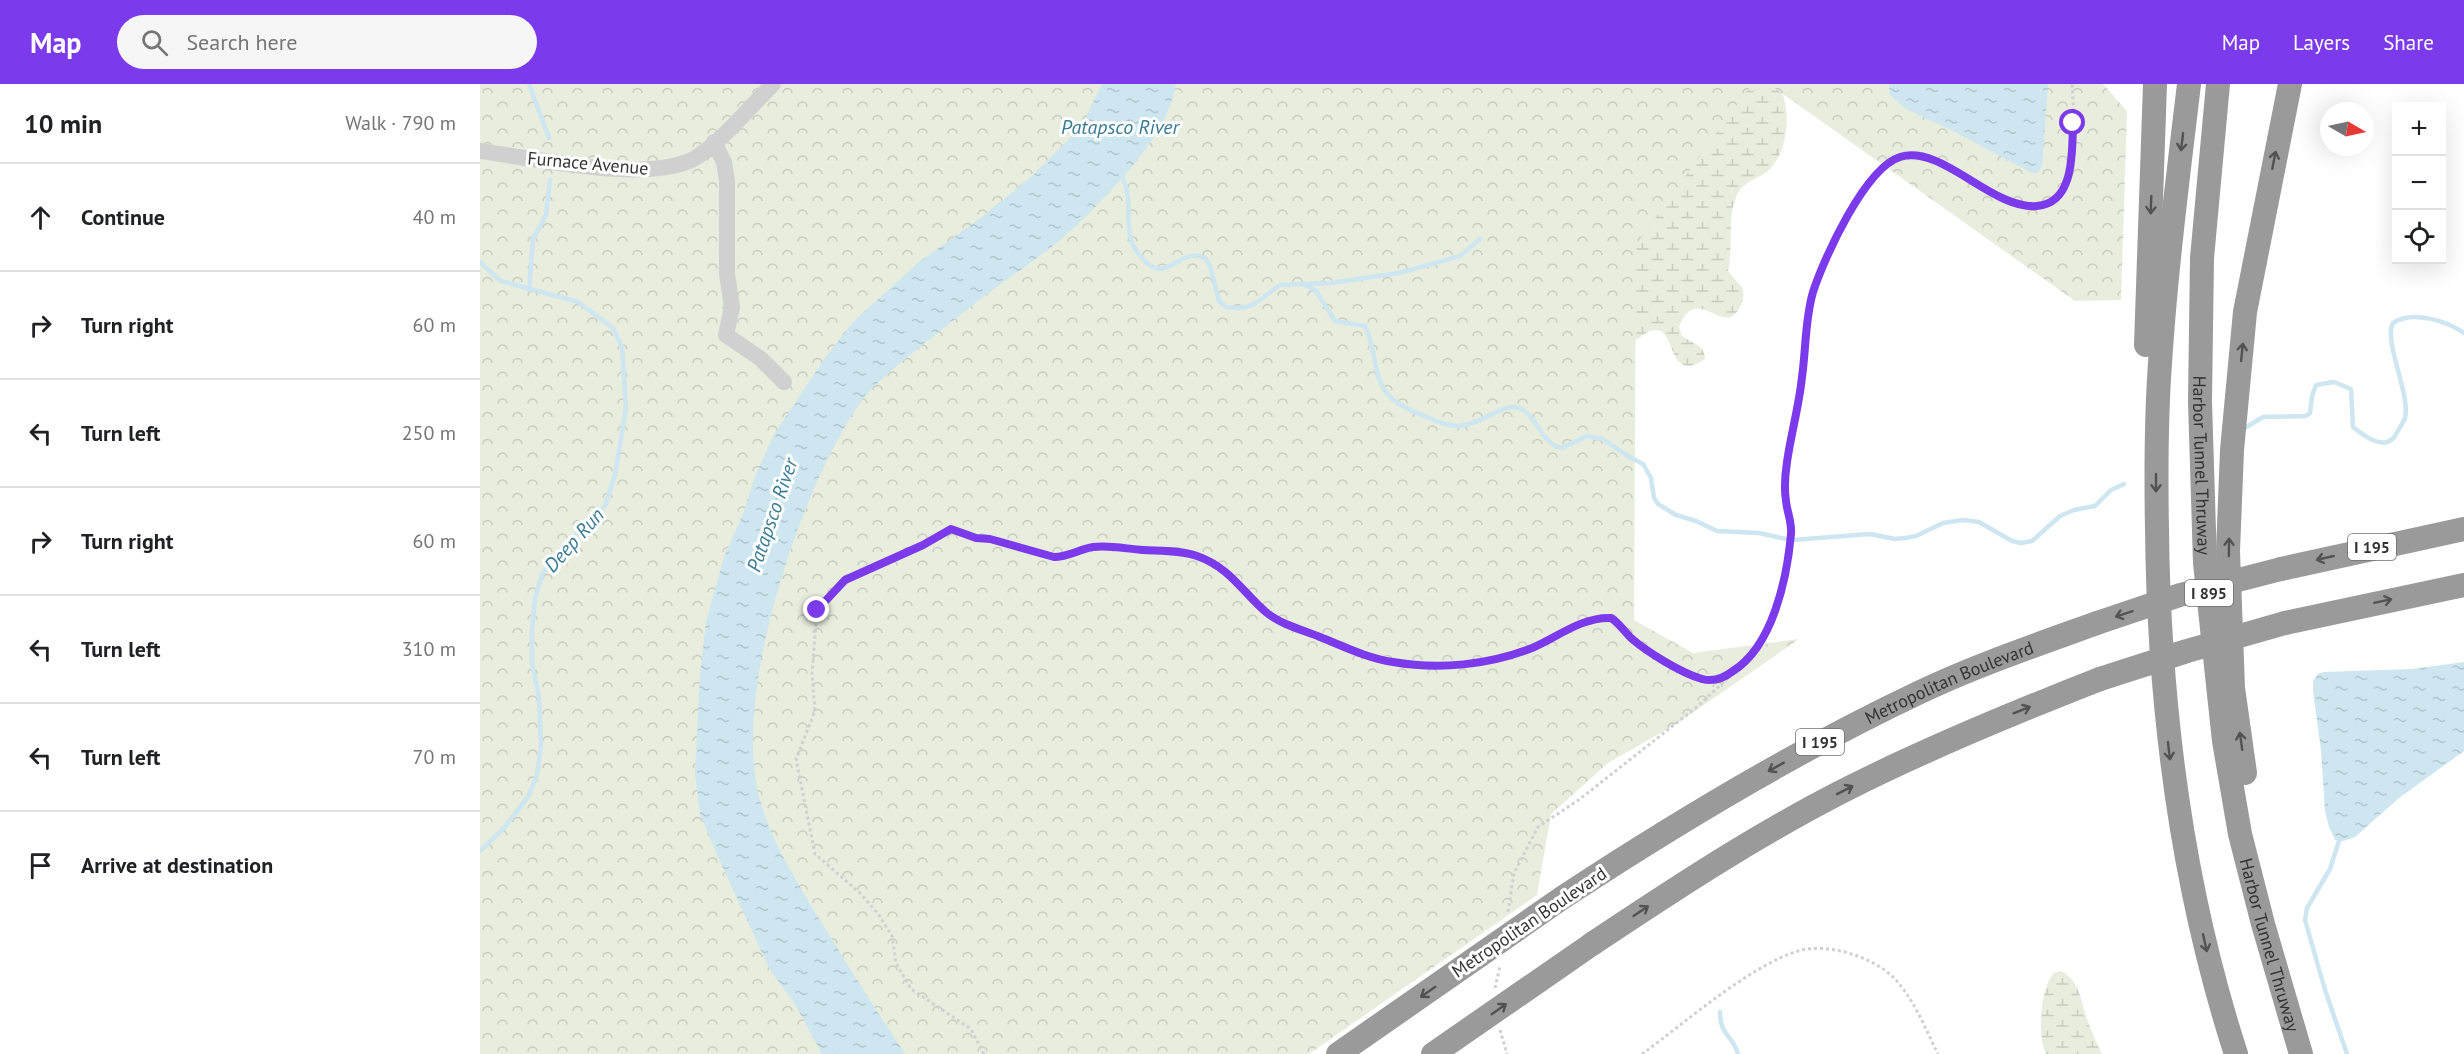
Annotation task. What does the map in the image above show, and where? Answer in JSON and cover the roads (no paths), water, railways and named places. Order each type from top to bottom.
[{"type":"highway","points":[[2155,84],[2146,364],[2157,424]]},
{"type":"highway","name":"I 895","points":[[2189,84],[2169,257],[2157,424],[2157,570],[2168,742],[2180,822],[2194,898],[2236,1054]]},
{"type":"highway","name":"Harbor Tunnel Thruway","points":[[2218,84],[2202,258],[2200,401],[2205,563],[2224,741],[2240,834],[2263,924],[2301,1054]]},
{"type":"highway","points":[[2263,924],[2249,799],[2233,688],[2228,551],[2232,450],[2246,312],[2290,84]]},
{"type":"highway","name":"Metropolitan Boulevard","points":[[1338,1054],[1562,898],[1713,802],[1822,741],[1918,693],[2001,658],[2097,622],[2180,595],[2281,568],[2464,529]]},
{"type":"highway","points":[[1433,1054],[1592,944],[1738,850],[1840,792],[1935,746],[2100,679],[2187,651],[2285,623],[2464,585]]},
{"type":"street","name":"Furnace Avenue","points":[[480,151],[604,167],[654,170],[686,163],[699,156],[773,84]]},
{"type":"street","points":[[714,142],[724,162],[727,181],[727,274],[732,307],[726,335],[761,360],[784,382]]},
{"type":"water","name":"Patapsco River","points":[[1102,84],[1176,84],[1163,121],[1150,143],[1125,175],[1093,209],[1050,248],[910,355],[863,399],[840,436],[817,483],[795,536],[777,593],[763,650],[755,706],[753,757],[760,800],[779,849],[796,880],[905,1054],[822,1054],[795,1004],[770,970],[700,814],[695,773],[700,674],[706,622],[724,557],[743,514],[756,474],[775,433],[825,358],[853,322],[920,261],[978,220],[1032,176],[1081,127]]},
{"type":"water","points":[[1889,84],[2048,84],[2042,166],[2038,173],[2032,173],[1906,109],[1890,95]]},
{"type":"water","points":[[2464,662],[2464,751],[2399,798],[2355,837],[2343,841],[2335,840],[2325,811],[2321,750],[2313,691],[2313,681],[2318,674],[2412,669]]},
{"type":"waterway","points":[[529,84],[549,138]]},
{"type":"waterway","points":[[1120,172],[1128,195],[1130,236],[1140,256],[1158,269],[1187,257],[1205,258],[1210,266],[1219,301],[1226,307],[1242,308],[1253,305],[1280,285],[1331,283],[1399,273],[1460,256],[1480,239]]},
{"type":"waterway","points":[[529,290],[533,239],[546,215],[550,180]]},
{"type":"waterway","name":"Deep Run","points":[[480,262],[501,281],[578,302],[613,328],[622,347],[626,408],[615,475],[605,506],[554,557],[542,575],[535,598],[532,663],[539,697],[541,745],[537,775],[528,797],[503,829],[480,851]]},
{"type":"waterway","points":[[1304,284],[1316,291],[1335,321],[1365,326],[1381,384],[1391,398],[1407,409],[1454,426],[1467,425],[1509,407],[1521,409],[1528,414],[1548,441],[1555,445],[1562,448],[1587,436],[1603,439],[1643,464],[1651,478],[1654,498],[1658,504],[1676,515],[1717,531],[1759,533],[1786,539]]},
{"type":"waterway","points":[[2243,429],[2263,417],[2306,416],[2310,413],[2316,385],[2334,382],[2351,389],[2353,427],[2375,441],[2381,443],[2392,440],[2405,418],[2406,408],[2392,342],[2393,323],[2401,319],[2420,317],[2439,321],[2464,333]]},
{"type":"waterway","points":[[1793,540],[1870,534],[1895,539],[1905,538],[1916,536],[1943,523],[1963,520],[1979,522],[2012,541],[2021,543],[2032,541],[2060,516],[2074,510],[2095,506],[2111,490],[2124,484]]},
{"type":"waterway","points":[[2339,841],[2330,869],[2307,908],[2305,920],[2325,990],[2347,1054]]},
{"type":"waterway","points":[[1720,1012],[1724,1031],[1738,1054]]}]
